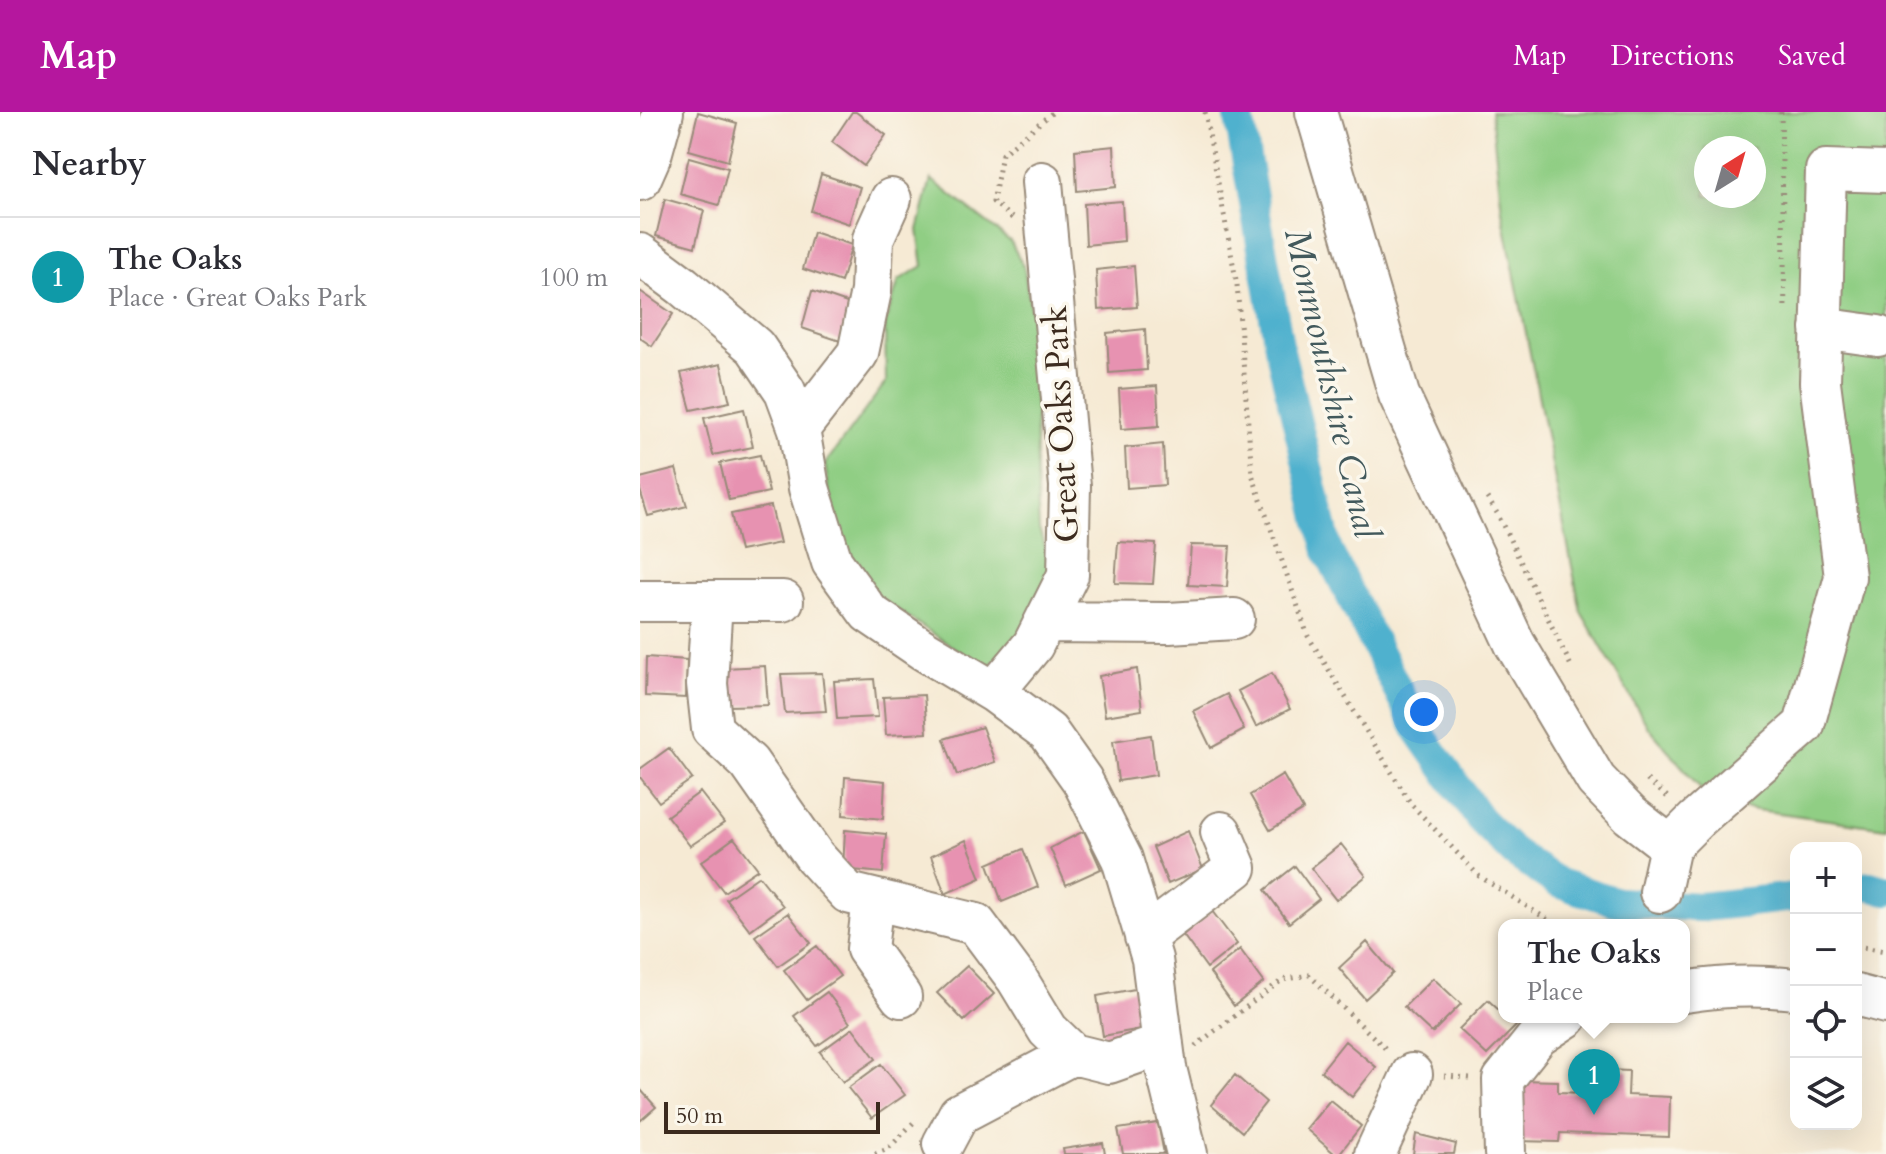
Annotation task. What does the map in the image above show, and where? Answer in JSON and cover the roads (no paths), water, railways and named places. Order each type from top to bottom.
[{"type":"street","points":[[640,180],[651,155],[663,112]]},
{"type":"street","points":[[1316,112],[1399,395],[1515,644],[1596,780],[1630,815],[1683,833]]},
{"type":"street","points":[[1660,892],[1683,833],[1804,725],[1845,577],[1820,382],[1803,324],[1826,170],[1886,172]]},
{"type":"street","name":"Great Oaks Park","points":[[994,692],[1033,645],[1068,575],[1070,486],[1042,182]]},
{"type":"street","points":[[799,429],[858,353],[871,291],[873,239],[891,199]]},
{"type":"street","points":[[640,254],[755,347],[785,391],[799,429],[809,488],[832,562],[869,613],[994,692],[1048,732],[1082,780],[1122,859],[1152,959],[1165,1056],[1187,1154]]},
{"type":"street","points":[[1803,324],[1878,336]]},
{"type":"street","points":[[640,601],[783,601]]},
{"type":"street","points":[[712,601],[707,684],[712,729],[749,763],[815,857],[848,893],[976,924],[1017,979],[1048,1030],[1073,1054],[1109,1063],[1165,1056]]},
{"type":"street","points":[[1045,622],[1169,623],[1234,619]]},
{"type":"street","points":[[1145,937],[1236,868],[1221,832]]},
{"type":"street","points":[[873,899],[867,949],[901,997]]},
{"type":"street","points":[[1690,991],[1706,988],[1790,988]]},
{"type":"street","points":[[1862,997],[1886,1003]]},
{"type":"street","points":[[1505,1154],[1503,1080],[1538,1036],[1558,1023]]},
{"type":"street","points":[[943,1144],[959,1114],[1073,1054]]},
{"type":"street","points":[[1375,1154],[1412,1074]]},
{"type":"waterway","name":"Monmouthshire Canal","points":[[1238,112],[1280,351],[1328,551],[1419,732],[1480,819],[1514,853],[1558,883],[1617,902],[1700,907],[1790,898]]},
{"type":"waterway","name":"Monmouthshire Canal","points":[[1862,887],[1886,891]]},
{"type":"place","name":"The Oaks","points":[[1594,1115]]}]
